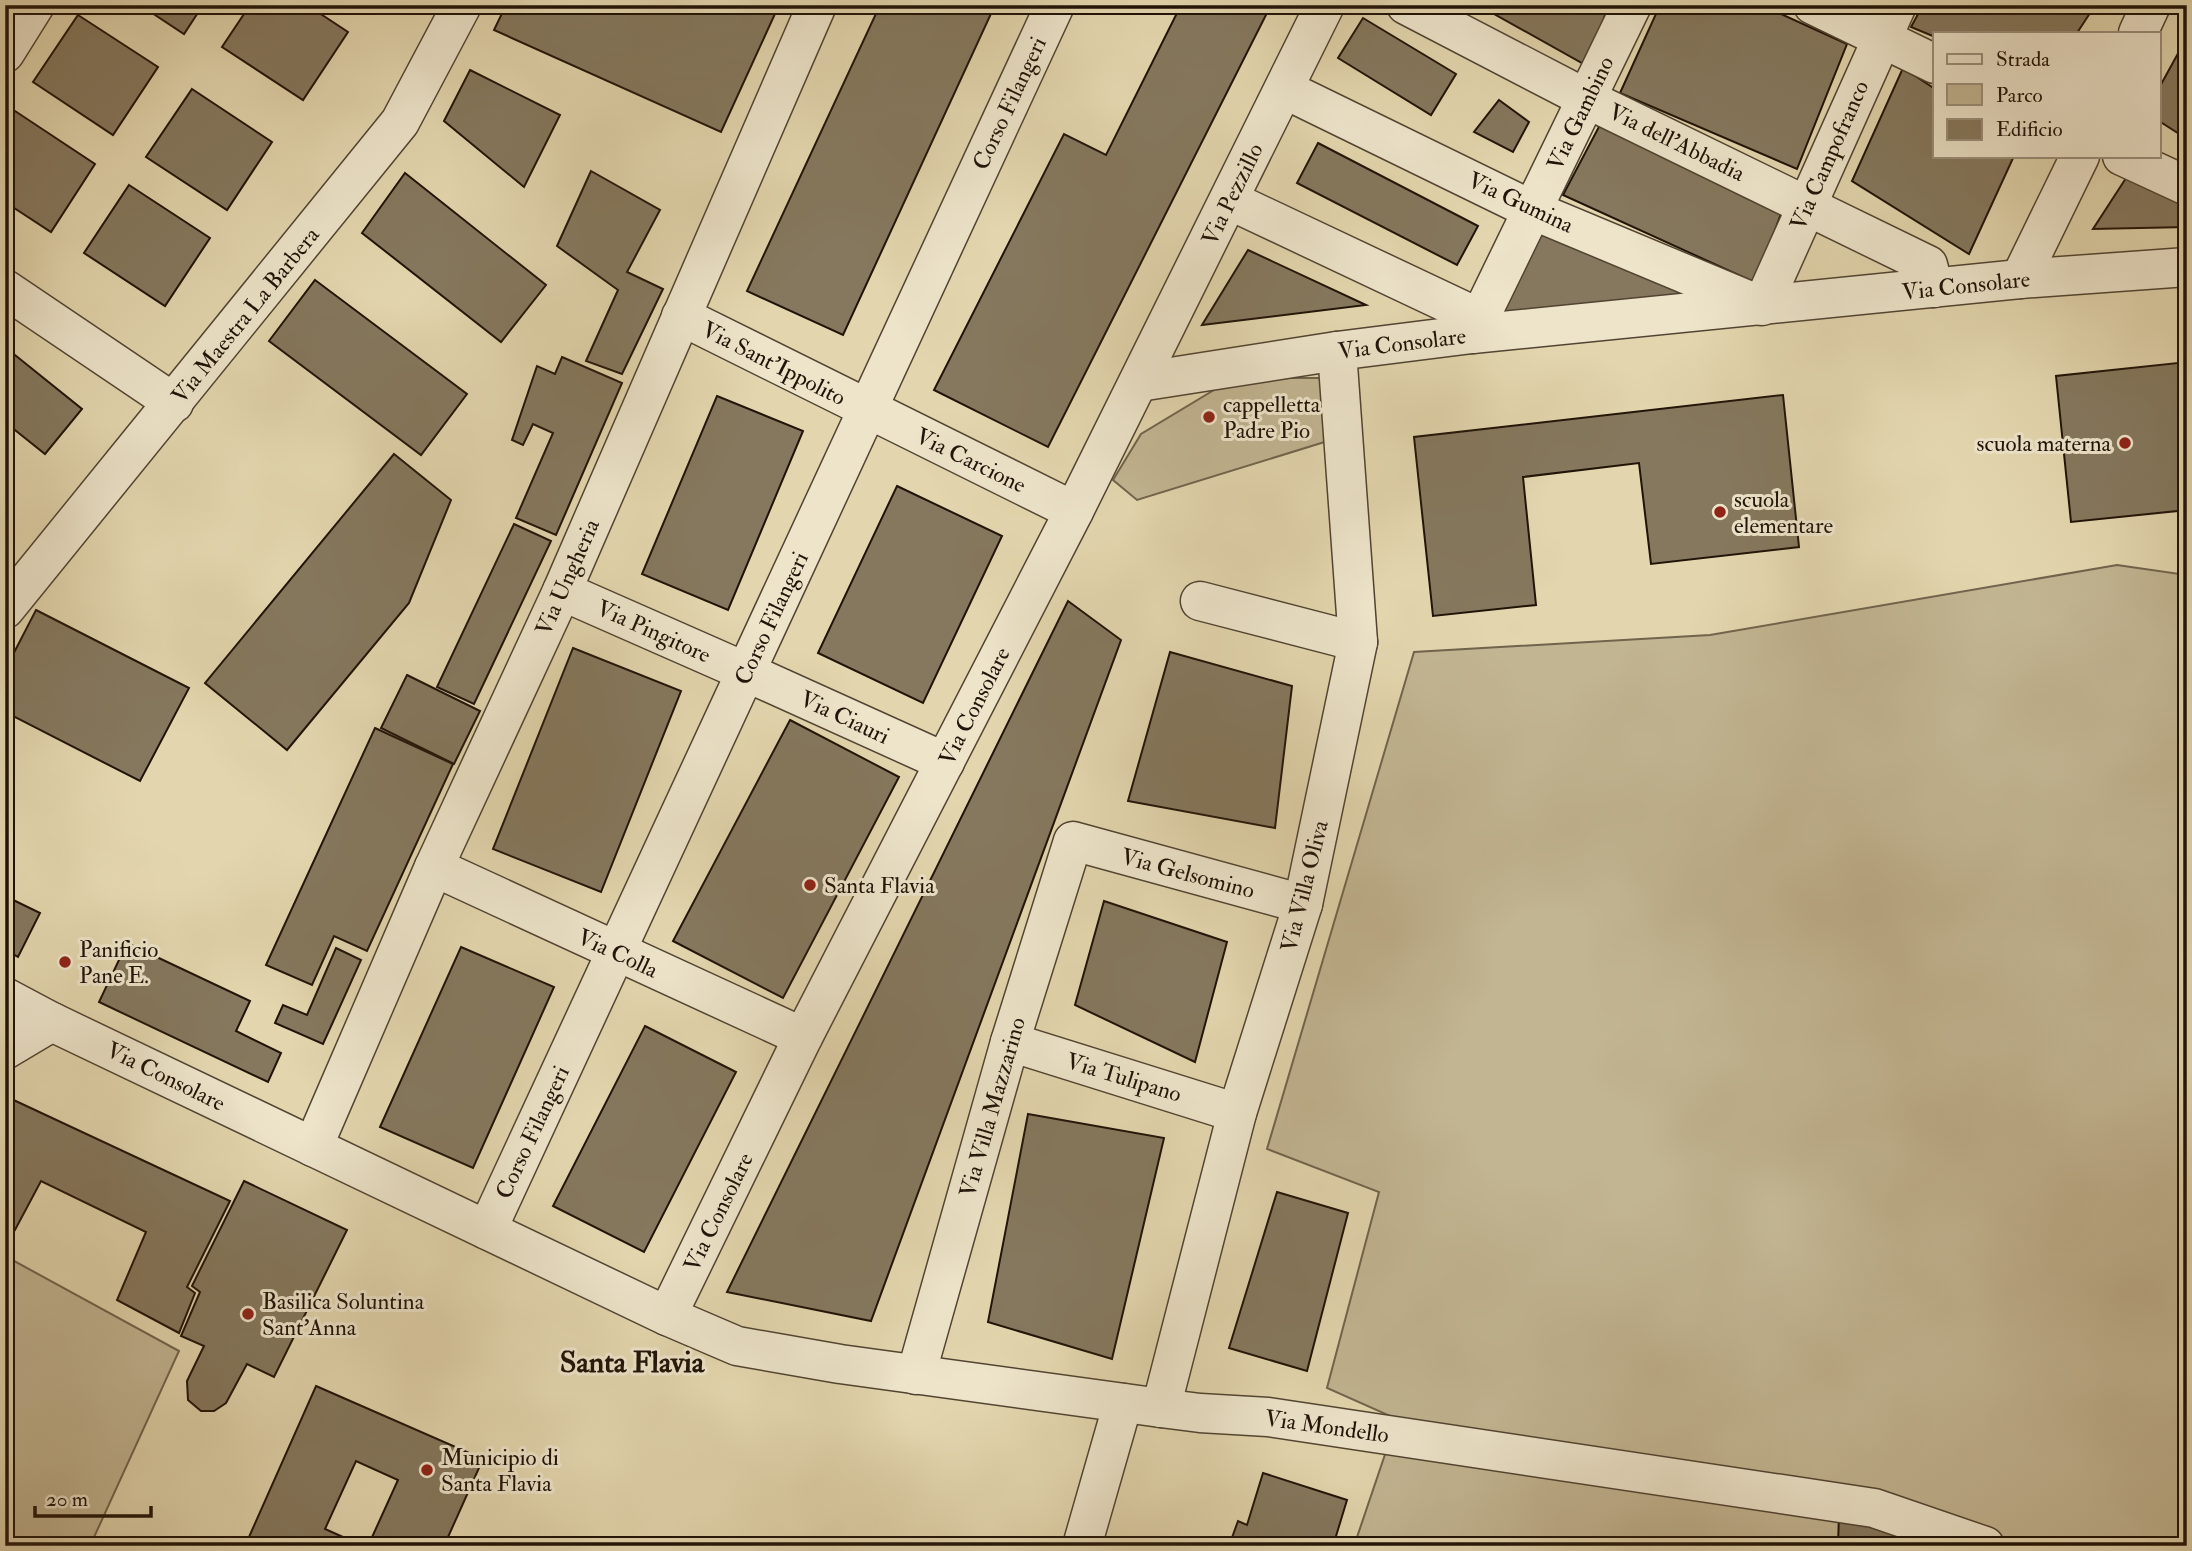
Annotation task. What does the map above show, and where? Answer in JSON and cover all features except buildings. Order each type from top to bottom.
[{"type":"street","points":[[5,52],[35,5]]},
{"type":"street","name":"Via Maestra La Barbera","points":[[5,609],[400,122],[462,5]]},
{"type":"street","name":"Via Ungheria","points":[[313,1147],[434,867],[562,591],[817,5]]},
{"type":"street","name":"Corso Filangeri","points":[[486,1230],[1055,5]]},
{"type":"street","name":"Via Pezzillo","points":[[1139,382],[1325,5]]},
{"type":"street","name":"Via dell'Abbadia","points":[[1406,5],[1587,99],[1928,265],[1934,288]]},
{"type":"street","name":"Via Gambino","points":[[1476,326],[1632,5]]},
{"type":"street","points":[[1813,5],[1889,21],[1933,62]]},
{"type":"street","points":[[2138,32],[2151,5]]},
{"type":"street","name":"Via Campofranco","points":[[1762,306],[1889,21]]},
{"type":"street","name":"Via Gumina","points":[[1284,89],[1532,209],[1762,306]]},
{"type":"street","points":[[2020,279],[2079,158]]},
{"type":"street","points":[[2126,158],[2187,186]]},
{"type":"street","points":[[1229,200],[1476,326]]},
{"type":"street","name":"Via Consolare","points":[[5,997],[667,1317],[803,1037],[1139,382],[1476,326],[1762,306],[2020,279],[2187,267]]},
{"type":"street","points":[[5,289],[174,403]]},
{"type":"street","name":"Via Sant'Ippolito","points":[[681,316],[867,409]]},
{"type":"street","name":"Via Villa Oliva","points":[[1161,1408],[1237,1113],[1303,904],[1359,642],[1337,351]]},
{"type":"street","name":"Via Carcione","points":[[867,409],[1074,511]]},
{"type":"street","name":"Via Pingitore","points":[[562,591],[746,671]]},
{"type":"street","points":[[1200,601],[1359,642]]},
{"type":"street","name":"Via Ciauri","points":[[746,671],[945,762]]},
{"type":"street","name":"Via Gelsomino","points":[[1073,841],[1303,904]]},
{"type":"street","name":"Via Villa Mazzarino","points":[[916,1375],[1010,1042],[1073,841]]},
{"type":"street","name":"Via Colla","points":[[434,867],[803,1037]]},
{"type":"street","points":[[5,1050],[52,1022]]},
{"type":"street","name":"Via Tulipano","points":[[1010,1042],[1237,1113]]},
{"type":"street","name":"Via Mondello","points":[[667,1317],[737,1346],[840,1364],[1200,1413],[1282,1419],[1874,1508],[1966,1542]]},
{"type":"street","points":[[1082,1546],[1124,1403]]},
{"type":"green space","points":[[1234,378],[1320,378],[1331,440],[1137,500],[1113,480],[1141,434]]},
{"type":"green space","points":[[2117,565],[2187,575],[2187,1546],[1354,1546],[1397,1419],[1327,1388],[1379,1192],[1267,1149],[1414,652],[1710,635]]},
{"type":"green space","points":[[5,1256],[179,1351],[90,1546],[5,1546]]},
{"type":"place","name":"cappelletta Padre Pio","points":[[1209,417]]},
{"type":"place","name":"scuola materna","points":[[2125,443]]},
{"type":"place","name":"scuola elementare","points":[[1720,512]]},
{"type":"place","name":"Santa Flavia","points":[[810,885]]},
{"type":"place","name":"Panificio Pane E.","points":[[65,962]]},
{"type":"place","name":"Basilica Soluntina Sant'Anna","points":[[248,1314]]},
{"type":"place","name":"Municipio di Santa Flavia","points":[[427,1470]]},
{"type":"district","name":"Santa Flavia","points":[[632,1362]]}]
